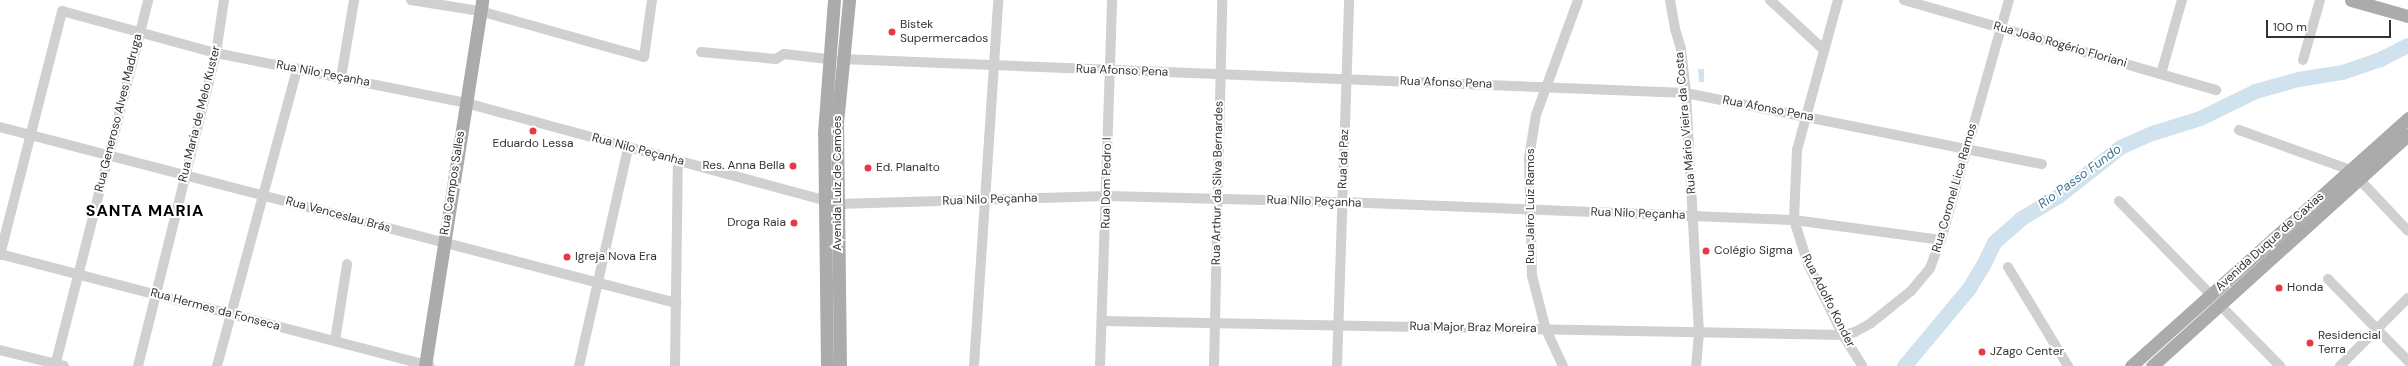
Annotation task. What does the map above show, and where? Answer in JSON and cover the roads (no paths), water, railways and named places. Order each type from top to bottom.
[{"type":"main road","name":"Avenida Luiz de Camões","points":[[827,366],[824,201],[828,59],[834,0]]},
{"type":"main road","name":"Avenida Luiz de Camões","points":[[840,366],[838,123],[842,60],[849,0]]},
{"type":"main road","points":[[2351,0],[2408,16]]},
{"type":"main road","name":"Rua Campos Salles","points":[[427,366],[444,243],[481,6]]},
{"type":"main road","name":"Avenida Duque de Caxias","points":[[2152,366],[2220,305],[2355,174],[2408,118]]},
{"type":"main road","name":"Avenida Duque de Caxias","points":[[2131,366],[2210,295],[2355,174],[2408,135]]},
{"type":"street","name":"Rua Generoso Alves Madruga","points":[[58,365],[78,274],[148,0]]},
{"type":"street","name":"Rua Maria de Melo Kuster","points":[[138,366],[216,53],[224,0]]},
{"type":"street","points":[[341,78],[354,0]]},
{"type":"street","points":[[411,0],[481,6],[644,57],[652,0]]},
{"type":"street","points":[[974,366],[998,0]]},
{"type":"street","name":"Rua Dom Pedro I","points":[[1100,366],[1108,196],[1112,0]]},
{"type":"street","name":"Rua Arthur da Silva Bernardes","points":[[1214,366],[1222,0]]},
{"type":"street","name":"Rua da Paz","points":[[1337,366],[1349,0]]},
{"type":"street","name":"Rua Jairo Luiz Ramos","points":[[1563,366],[1546,330],[1532,276],[1529,209],[1532,136],[1545,87],[1578,0]]},
{"type":"street","name":"Rua Mário Vieira da Costa","points":[[1670,0],[1674,29],[1681,49],[1686,93],[1694,216],[1699,333],[1696,366]]},
{"type":"street","points":[[1770,0],[1824,50]]},
{"type":"street","name":"Rua Adolfo Konder","points":[[1838,0],[1805,117],[1795,165],[1794,220],[1801,249],[1844,335],[1862,366]]},
{"type":"street","name":"Rua João Rogério Floriani","points":[[1904,0],[2216,90]]},
{"type":"street","name":"Rua Coronel Lica Ramos","points":[[1844,335],[1871,323],[1911,291],[1930,268],[1941,240],[2009,0]]},
{"type":"street","points":[[2161,74],[2182,0]]},
{"type":"street","points":[[2303,60],[2320,0]]},
{"type":"street","name":"Rua Nilo Peçanha","points":[[30,135],[62,10],[216,53],[466,103],[838,204],[1108,196],[1343,202],[1794,220],[1941,240]]},
{"type":"street","points":[[702,52],[776,59],[784,54],[828,59]]},
{"type":"street","name":"Rua Afonso Pena","points":[[842,60],[1686,93],[2042,164]]},
{"type":"street","points":[[217,366],[297,69]]},
{"type":"street","name":"Rua Venceslau Brás","points":[[0,127],[676,303]]},
{"type":"street","points":[[2239,130],[2355,174],[2408,231]]},
{"type":"street","points":[[0,255],[30,135]]},
{"type":"street","points":[[579,366],[628,148]]},
{"type":"street","points":[[675,366],[678,161]]},
{"type":"street","points":[[2119,201],[2210,295]]},
{"type":"street","name":"Rua Hermes da Fonseca","points":[[0,255],[156,294],[427,366]]},
{"type":"street","points":[[335,341],[347,264]]},
{"type":"street","points":[[2008,267],[2068,366]]},
{"type":"street","points":[[2328,279],[2408,361]]},
{"type":"street","points":[[2340,366],[2408,298]]},
{"type":"street","points":[[2220,305],[2280,366]]},
{"type":"street","name":"Rua Major Braz Moreira","points":[[1103,321],[1844,335]]},
{"type":"street","points":[[0,350],[58,365]]},
{"type":"water","points":[[1698,69],[1704,69],[1704,82],[1699,82]]},
{"type":"waterway","name":"Rio Passo Fundo","points":[[1904,366],[1969,288],[1983,265],[1994,242],[2020,219],[2058,196],[2120,147],[2152,133],[2200,118],[2255,91],[2298,79],[2342,72],[2380,59],[2408,45]]},
{"type":"place","name":"Bistek Supermercados","points":[[892,32]]},
{"type":"place","name":"Eduardo Lessa","points":[[533,131]]},
{"type":"place","name":"Res. Anna Bella","points":[[793,166]]},
{"type":"place","name":"Ed. Planalto","points":[[868,168]]},
{"type":"place","name":"Droga Raia","points":[[794,223]]},
{"type":"place","name":"Colégio Sigma","points":[[1706,251]]},
{"type":"place","name":"Igreja Nova Era","points":[[567,257]]},
{"type":"place","name":"Honda","points":[[2279,288]]},
{"type":"place","name":"Residencial Terra","points":[[2310,343]]},
{"type":"place","name":"JZago Center","points":[[1982,352]]},
{"type":"district","name":"SANTA MARIA","points":[[145,211]]}]
